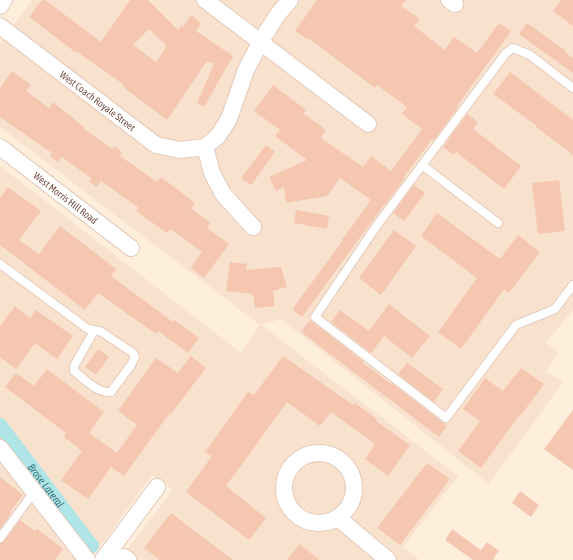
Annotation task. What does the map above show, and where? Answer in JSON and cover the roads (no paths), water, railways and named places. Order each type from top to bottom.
[{"type":"street","points":[[0,6],[4,0]]},
{"type":"street","points":[[205,0],[368,124]]},
{"type":"street","points":[[253,227],[223,194],[212,174],[205,147],[218,136],[229,119],[246,70],[260,42],[278,14],[290,0]]},
{"type":"street","name":"West Coach Royale Street","points":[[0,26],[156,146],[180,150],[205,147]]},
{"type":"street","name":"West Morris Hill Road","points":[[0,147],[131,248]]},
{"type":"street","points":[[0,448],[87,560]]},
{"type":"street","points":[[317,453],[329,454],[339,459],[347,467],[353,478],[354,489],[352,500],[346,511],[338,518],[327,523],[315,524],[303,520],[294,514],[287,504],[283,493],[284,481],[288,470],[296,461],[306,455],[317,453]]},
{"type":"street","points":[[103,560],[157,487]]},
{"type":"street","points":[[338,518],[388,560]]},
{"type":"street","points":[[117,560],[124,557],[128,560]]},
{"type":"lane","points":[[573,88],[530,55],[513,48],[506,53],[376,228],[315,317],[446,418],[516,326],[555,309],[573,285]]},
{"type":"lane","points":[[422,165],[498,223]]},
{"type":"lane","points":[[0,264],[88,329],[100,331],[133,353],[135,356],[131,365],[111,392],[105,392],[97,389],[74,371],[74,366],[94,331]]},
{"type":"lane","points":[[0,538],[34,492]]},
{"type":"waterway","name":"Brose Lateral","points":[[0,425],[92,546]]}]
